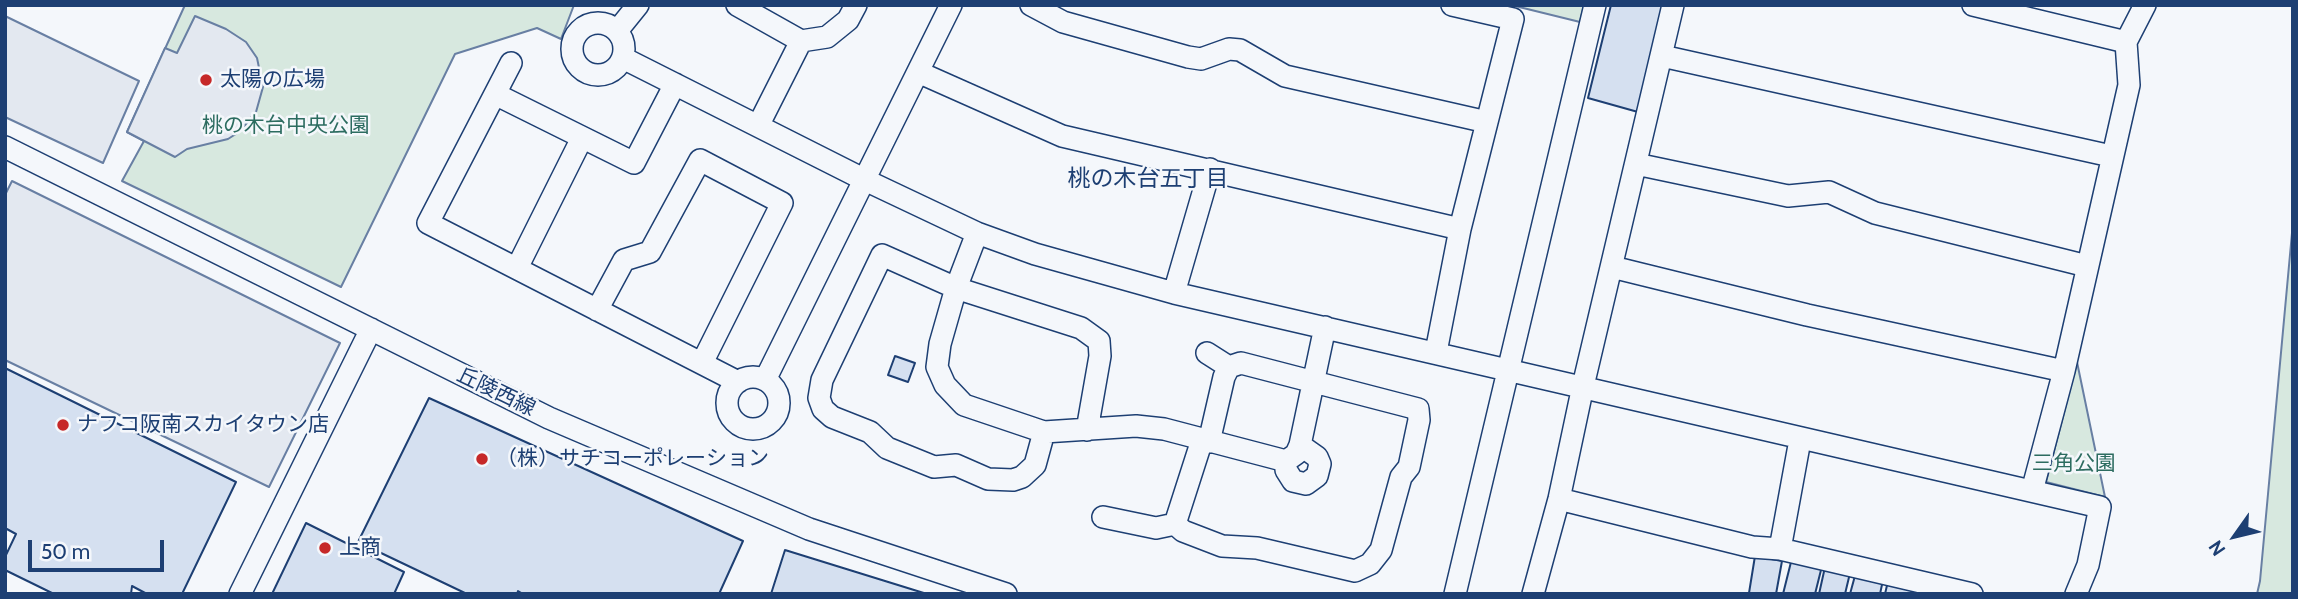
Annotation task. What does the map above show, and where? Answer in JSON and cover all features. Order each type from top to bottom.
[{"type":"street","points":[[617,31],[638,5]]},
{"type":"street","points":[[737,5],[801,41],[827,37],[848,20],[856,5]]},
{"type":"street","points":[[765,380],[951,5]]},
{"type":"street","points":[[1031,5],[1063,22],[1188,57],[1201,59],[1228,49],[1240,50],[1285,76],[1487,122]]},
{"type":"street","points":[[1436,352],[1460,229],[1513,19],[1452,5]]},
{"type":"street","points":[[1455,594],[1595,5]]},
{"type":"street","points":[[1533,594],[1559,499],[1673,5]]},
{"type":"street","points":[[1973,5],[2126,42]]},
{"type":"street","points":[[2032,491],[2064,371],[2129,85],[2126,42],[2144,5]]},
{"type":"street","points":[[592,23],[601,23],[617,31],[624,47],[623,58],[613,70],[597,75],[578,65],[572,50],[578,33],[592,23]]},
{"type":"street","points":[[758,126],[801,41]]},
{"type":"street","points":[[1662,56],[2111,156]]},
{"type":"street","points":[[623,58],[865,180],[977,233],[1035,254],[1174,293],[1508,368],[1800,440],[2100,508],[2088,565],[2076,594]]},
{"type":"street","points":[[511,63],[428,223],[738,382]]},
{"type":"street","points":[[918,72],[1062,136],[1460,229]]},
{"type":"street","points":[[495,94],[634,163],[675,84]]},
{"type":"street","points":[[517,268],[582,138]]},
{"type":"street","name":"丘陵西線","points":[[5,147],[549,418],[809,529],[1006,594]]},
{"type":"street","points":[[597,310],[624,260],[650,252],[700,160],[782,203],[702,363]]},
{"type":"street","points":[[1636,164],[1788,196],[1829,192],[1875,213],[2087,266]]},
{"type":"street","points":[[1174,293],[1210,169]]},
{"type":"street","points":[[977,233],[956,288],[940,344],[937,367],[945,385],[964,405],[1044,432],[1155,428],[1286,461],[1296,454],[1300,445],[1325,327]]},
{"type":"street","points":[[1044,432],[1035,465],[1023,477],[1013,480],[988,479],[956,465],[934,467],[887,448],[870,432],[832,417],[823,409],[820,398],[822,380],[882,255],[956,288],[1081,328],[1098,341],[1100,356],[1087,429]]},
{"type":"street","points":[[1612,267],[1807,315],[2064,371]]},
{"type":"street","points":[[240,594],[371,330]]},
{"type":"street","points":[[1207,353],[1229,367]]},
{"type":"street","points":[[1103,517],[1156,528],[1175,524],[1197,539],[1222,546],[1257,548],[1355,571],[1370,564],[1381,550],[1401,477],[1409,467],[1419,420],[1418,409],[1241,363],[1229,367],[1206,441],[1175,524]]},
{"type":"street","points":[[746,378],[765,380],[777,393],[778,411],[769,424],[757,429],[739,425],[730,415],[728,397],[738,382],[746,378]]},
{"type":"street","points":[[1780,549],[1800,440]]},
{"type":"street","points":[[1286,461],[1286,470],[1293,481],[1306,484],[1317,476],[1317,457],[1300,445]]},
{"type":"street","points":[[1559,499],[1752,547],[1780,549],[1972,594]]},
{"type":"green space","name":"桃の木台中央公園","points":[[185,5],[574,5],[561,39],[537,28],[455,54],[341,287],[122,181],[144,141],[127,132]]},
{"type":"green space","points":[[1511,5],[1584,5],[1580,22]]},
{"type":"green space","points":[[2293,222],[2293,594],[2257,594],[2260,581]]},
{"type":"green space","name":"三角公園","points":[[2077,362],[2105,497],[2046,482]]},
{"type":"shaded area","points":[[5,16],[139,81],[103,163],[5,117]]},
{"type":"shaded area","name":"太陽の広場","points":[[195,16],[226,29],[246,42],[257,58],[263,87],[256,112],[239,132],[228,139],[187,149],[175,157],[127,132],[165,48],[177,53]]},
{"type":"shaded area","name":"ナフコ阪南スカイタウン店","points":[[12,181],[340,343],[269,487],[5,360],[5,195]]},
{"type":"building","points":[[1611,5],[1667,5],[1638,112],[1588,98]]},
{"type":"building","points":[[895,356],[915,363],[908,382],[888,375]]},
{"type":"building","name":"ナフコ阪南スカイタウン店","points":[[5,368],[236,482],[182,594],[147,594],[132,586],[131,594],[54,594],[5,570],[5,557],[16,534],[5,528]]},
{"type":"building","name":"（株）サチコーポレーション","points":[[429,398],[743,541],[719,594],[523,594],[518,591],[517,594],[467,594],[358,542]]},
{"type":"building","name":"上商","points":[[306,523],[404,572],[394,594],[272,594]]},
{"type":"building","points":[[785,550],[927,594],[771,594]]},
{"type":"building","points":[[1755,556],[1782,561],[1776,594],[1749,593]]},
{"type":"building","points":[[1792,558],[1822,566],[1815,594],[1783,594]]},
{"type":"building","points":[[1825,567],[1850,573],[1845,594],[1819,594]]},
{"type":"building","points":[[1856,572],[1883,580],[1880,594],[1850,594]]},
{"type":"building","points":[[1888,581],[1915,589],[1914,594],[1885,594]]},
{"type":"place","name":"太陽の広場","points":[[206,80]]},
{"type":"place","name":"ナフコ阪南スカイタウン店","points":[[63,425]]},
{"type":"place","name":"（株）サチコーポレーション","points":[[482,459]]},
{"type":"place","name":"上商","points":[[325,548]]},
{"type":"district","name":"桃の木台五丁目","points":[[1148,179]]}]
